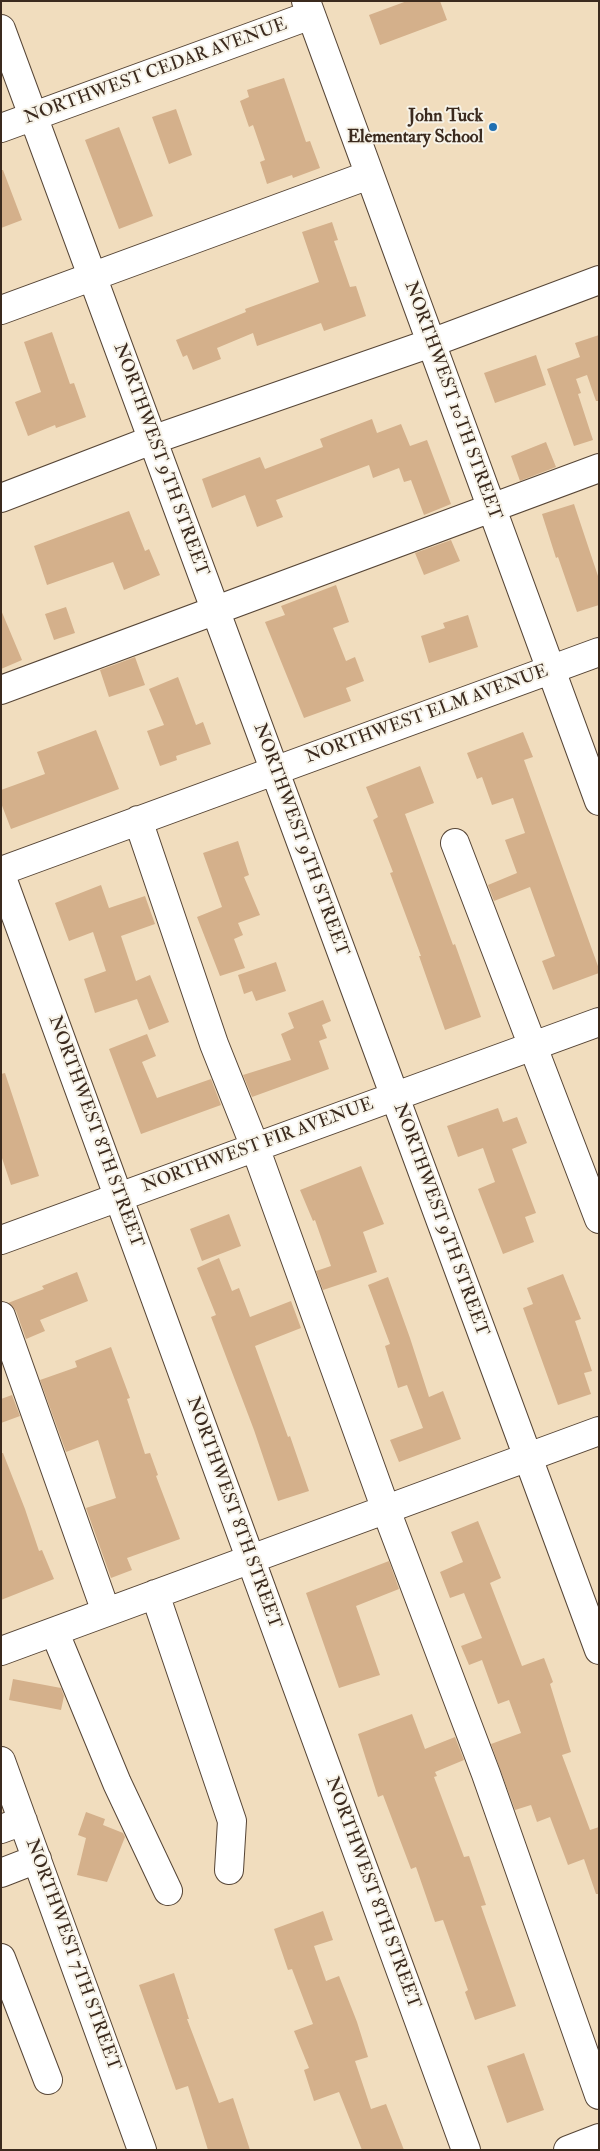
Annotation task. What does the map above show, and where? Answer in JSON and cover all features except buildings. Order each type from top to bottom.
[{"type":"street","name":"NORTHWEST CEDAR AVENUE","points":[[1,128],[308,8]]},
{"type":"street","name":"NORTHWEST 10TH STREET","points":[[308,8],[599,801]]},
{"type":"street","name":"NORTHWEST 9TH STREET","points":[[1,29],[599,1650]]},
{"type":"street","points":[[1,310],[369,175]]},
{"type":"street","points":[[1,498],[152,440],[431,343],[599,280]]},
{"type":"street","points":[[1,690],[599,468]]},
{"type":"street","name":"NORTHWEST ELM AVENUE","points":[[1,870],[599,652]]},
{"type":"street","points":[[138,820],[214,1044],[255,1147],[386,1510],[486,1774],[599,2095]]},
{"type":"street","points":[[455,843],[599,1219]]},
{"type":"street","name":"NORTHWEST 8TH STREET","points":[[1,875],[466,2150]]},
{"type":"street","name":"NORTHWEST FIR AVENUE","points":[[1,1240],[599,1022]]},
{"type":"street","points":[[1,1316],[106,1612]]},
{"type":"street","points":[[1,1652],[599,1431]]},
{"type":"street","points":[[155,1594],[232,1821],[229,1870]]},
{"type":"street","points":[[55,1633],[117,1783],[168,1891]]},
{"type":"street","name":"NORTHWEST 7TH STREET","points":[[1,1761],[12,1825],[37,1859],[142,2150]]},
{"type":"street","points":[[1,1872],[37,1859]]},
{"type":"street","points":[[1,1958],[48,2080]]},
{"type":"street","points":[[568,2150],[599,2138]]},
{"type":"place","name":"John Tuck Elementary School","points":[[493,127]]}]
